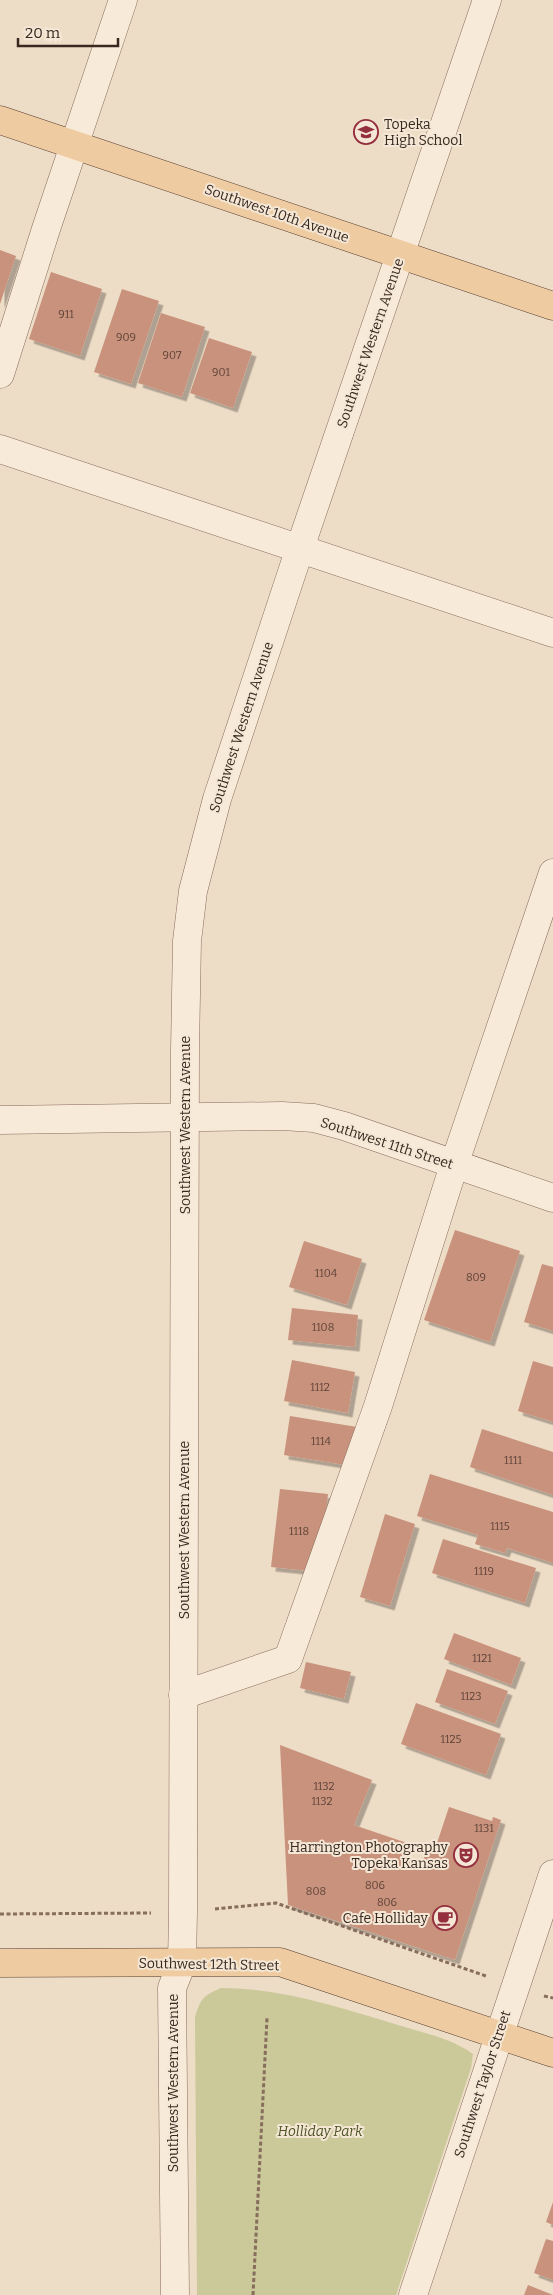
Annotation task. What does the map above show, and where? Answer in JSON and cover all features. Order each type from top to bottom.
[{"type":"main road","name":"Southwest 10th Avenue","points":[[0,120],[553,306]]},
{"type":"main road","name":"Southwest 12th Street","points":[[0,1964],[280,1962],[553,2053]]},
{"type":"street","points":[[0,374],[123,0]]},
{"type":"street","name":"Southwest Western Avenue","points":[[175,2295],[172,1988],[182,1963],[187,941],[193,891],[217,799],[300,548],[487,0]]},
{"type":"street","points":[[0,449],[215,522],[300,548],[553,632]]},
{"type":"street","points":[[183,1695],[288,1659],[378,1406],[454,1165],[553,873]]},
{"type":"street","name":"Southwest 11th Street","points":[[0,1120],[282,1116],[314,1118],[344,1126],[553,1198]]},
{"type":"street","name":"Southwest Taylor Street","points":[[413,2295],[498,2034],[553,1874]]},
{"type":"path","points":[[253,2295],[267,2018]]},
{"type":"green space","name":"Holliday Park","points":[[221,1988],[266,1991],[311,2000],[437,2037],[456,2044],[473,2054],[471,2068],[396,2295],[197,2295],[195,2017],[204,1998]]},
{"type":"building","points":[[0,250],[16,256],[0,304]]},
{"type":"building","points":[[51,272],[102,289],[80,356],[29,339]]},
{"type":"building","points":[[122,289],[159,301],[131,384],[94,372]]},
{"type":"building","points":[[161,313],[205,327],[182,397],[138,383]]},
{"type":"building","points":[[209,338],[252,352],[233,408],[190,393]]},
{"type":"building","points":[[455,1230],[520,1251],[490,1342],[424,1320]]},
{"type":"building","points":[[304,1241],[362,1259],[347,1305],[289,1287]]},
{"type":"building","points":[[542,1264],[553,1267],[553,1331],[524,1322]]},
{"type":"building","points":[[292,1308],[358,1315],[355,1347],[288,1340]]},
{"type":"building","points":[[292,1360],[355,1372],[348,1413],[284,1401]]},
{"type":"building","points":[[533,1361],[553,1367],[553,1422],[518,1411]]},
{"type":"building","points":[[290,1416],[357,1427],[351,1466],[284,1455]]},
{"type":"building","points":[[482,1429],[553,1452],[553,1495],[470,1467]]},
{"type":"building","points":[[430,1474],[553,1512],[553,1563],[507,1548],[505,1553],[475,1544],[478,1535],[417,1516]]},
{"type":"building","points":[[280,1489],[328,1494],[319,1572],[271,1567]]},
{"type":"building","points":[[385,1514],[415,1524],[390,1606],[360,1597]]},
{"type":"building","points":[[443,1539],[536,1568],[525,1603],[432,1573]]},
{"type":"building","points":[[454,1633],[521,1658],[511,1685],[444,1659]]},
{"type":"building","points":[[306,1662],[351,1672],[344,1699],[300,1688]]},
{"type":"building","points":[[447,1669],[508,1691],[495,1724],[435,1702]]},
{"type":"building","points":[[416,1703],[501,1734],[486,1775],[401,1744]]},
{"type":"building","points":[[280,1745],[372,1780],[354,1825],[407,1843],[402,1856],[412,1860],[422,1863],[427,1850],[434,1852],[449,1807],[492,1821],[493,1817],[501,1820],[455,1960],[288,1905]]},
{"type":"building","points":[[553,2202],[553,2225],[546,2222]]},
{"type":"building","points":[[546,2239],[553,2241],[553,2280],[534,2273]]},
{"type":"building","points":[[528,2285],[553,2295],[524,2295]]},
{"type":"place","name":"Topeka High School","points":[[366,132]]},
{"type":"place","name":"Harrington Photography Topeka Kansas","points":[[466,1855]]},
{"type":"place","name":"Cafe Holliday","points":[[445,1918]]}]
